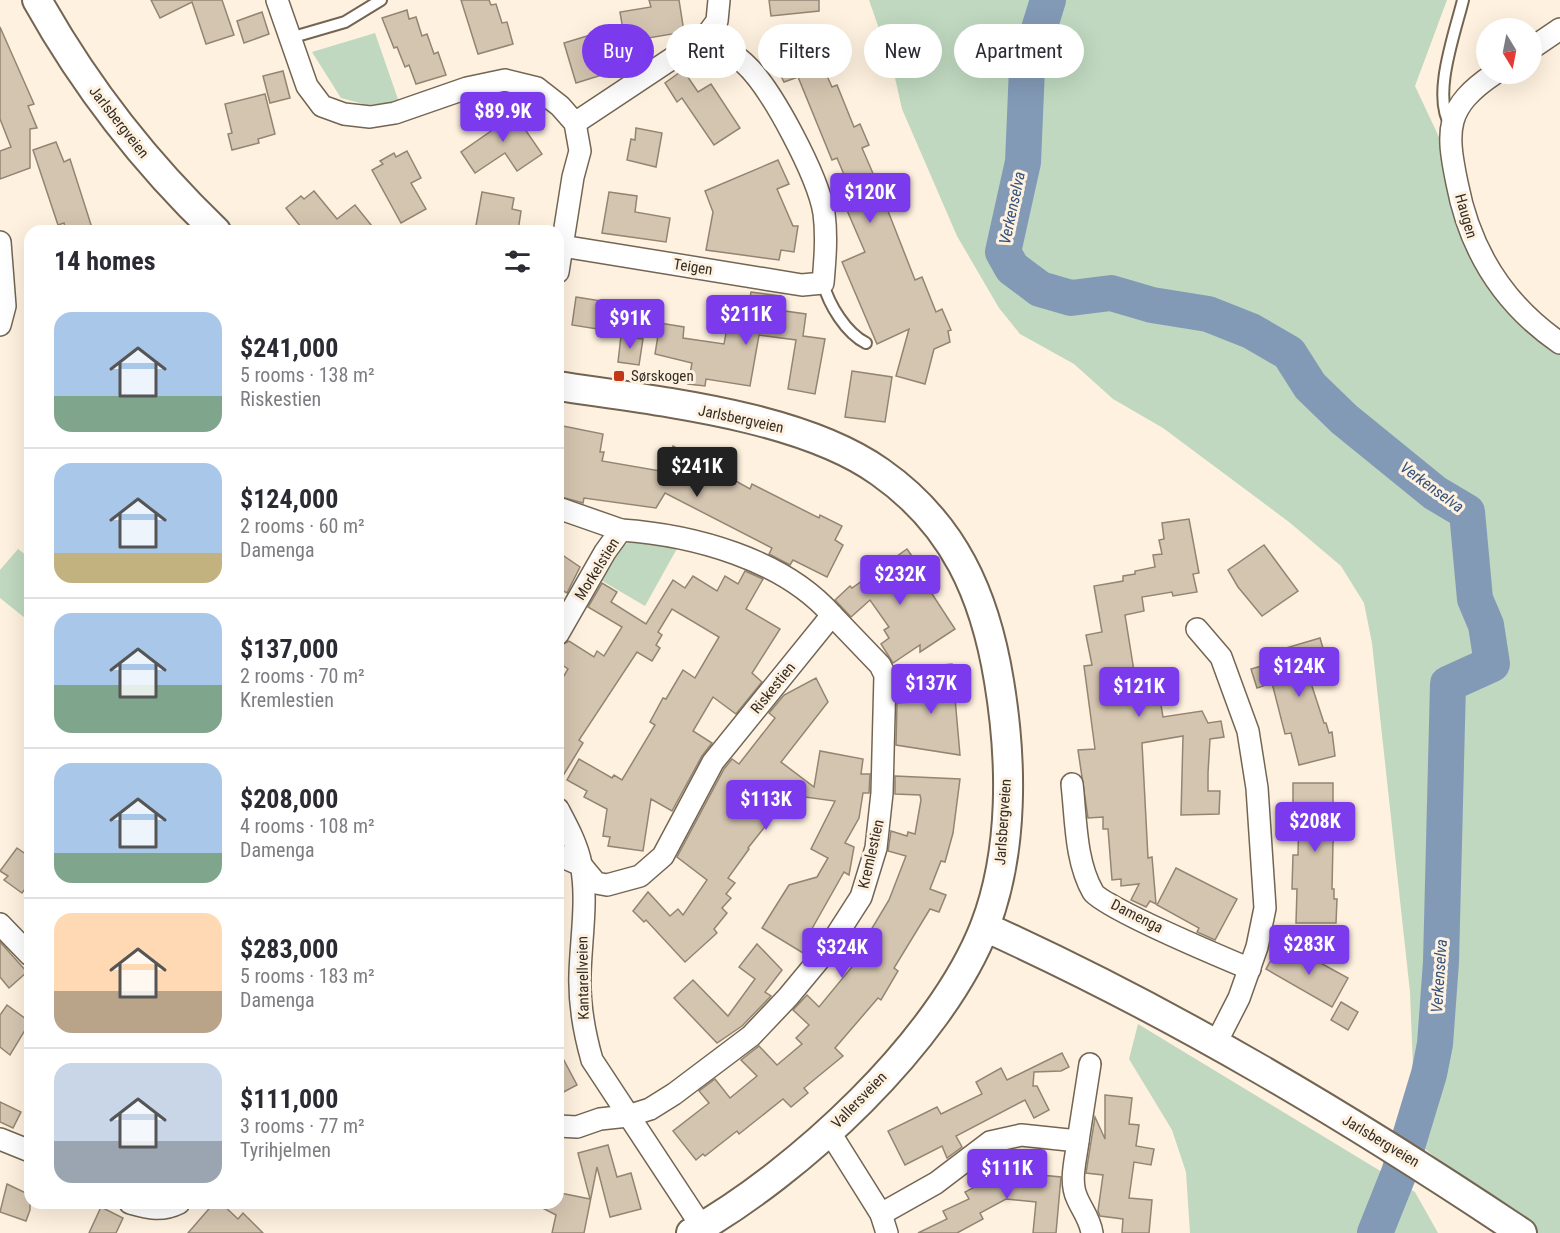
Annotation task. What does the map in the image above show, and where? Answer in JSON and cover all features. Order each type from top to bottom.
[{"type":"main road","name":"Jarlsbergveien","points":[[37,0],[70,55],[126,133],[210,225]]},
{"type":"main road","name":"Jarlsbergveien","points":[[564,387],[717,413],[825,441],[881,473],[931,518],[957,554],[976,591],[992,640],[1001,694],[1007,808],[999,872],[985,927],[1044,953],[1216,1043],[1391,1146],[1522,1233]]},
{"type":"main road","name":"Vallersveien","points":[[696,1230],[776,1175],[830,1131],[894,1063],[939,1008],[985,927]]},
{"type":"street","points":[[278,0],[307,86],[322,106],[344,114],[370,117],[395,113],[467,88],[505,80],[537,88],[560,106],[575,123],[580,151],[573,177],[564,233]]},
{"type":"street","points":[[715,24],[719,0]]},
{"type":"street","points":[[1542,41],[1560,29]]},
{"type":"street","points":[[575,123],[666,63]]},
{"type":"street","points":[[746,65],[773,98],[801,153],[824,212],[826,253],[823,283]]},
{"type":"street","name":"Haugen","points":[[1479,84],[1462,102],[1451,127],[1449,149],[1468,229],[1476,249],[1507,297],[1524,315],[1560,343]]},
{"type":"street","points":[[0,242],[5,306],[0,325]]},
{"type":"street","name":"Teigen","points":[[564,246],[802,285],[823,283]]},
{"type":"street","name":"Morkelstien","points":[[564,510],[621,530],[605,552],[564,624]]},
{"type":"street","points":[[621,530],[660,532],[719,548],[803,586],[832,615]]},
{"type":"street","name":"Riskestien","points":[[564,857],[581,864],[596,883],[607,885],[640,876],[663,856],[712,762],[832,615]]},
{"type":"street","name":"Kremlestien","points":[[564,1126],[577,1126],[600,1119],[628,1116],[650,1109],[674,1094],[751,1036],[788,998],[827,950],[861,897],[869,875],[880,822],[885,675],[872,656],[832,615]]},
{"type":"street","points":[[1197,629],[1221,657],[1248,731],[1257,788],[1265,908],[1250,969],[1231,1017],[1216,1043]]},
{"type":"street","name":"Damenga","points":[[1072,784],[1081,856],[1094,894],[1123,911],[1250,969]]},
{"type":"street","name":"Kantarellveien","points":[[564,820],[572,835],[581,864],[584,902],[580,1002],[585,1036],[592,1060],[696,1230]]},
{"type":"street","points":[[0,924],[24,950]]},
{"type":"street","points":[[1090,1064],[1073,1182],[1076,1196],[1087,1216],[1092,1233]]},
{"type":"street","points":[[830,1131],[884,1223],[990,1142],[1022,1135],[1078,1141]]},
{"type":"street","points":[[0,1139],[24,1149]]},
{"type":"lane","points":[[290,38],[345,22],[381,0]]},
{"type":"lane","points":[[1451,127],[1444,117],[1443,87],[1463,0]]},
{"type":"lane","points":[[823,283],[826,293],[845,325],[852,334],[866,344]]},
{"type":"green space","points":[[869,0],[1447,0],[1415,86],[1530,331],[1560,353],[1560,1233],[1533,1233],[1416,1142],[1410,992],[1372,643],[1364,603],[1341,566],[1289,522],[1163,428],[1113,399],[1074,364],[1020,334],[999,308],[957,236],[902,109],[895,78],[942,78],[942,24],[877,24]]},
{"type":"green space","points":[[375,33],[399,102],[367,105],[341,98],[312,52]]},
{"type":"green space","points":[[632,540],[679,545],[645,606],[599,579],[619,549]]},
{"type":"green space","points":[[18,549],[24,554],[24,617],[0,598],[0,570]]},
{"type":"green space","points":[[1138,1024],[1415,1192],[1438,1233],[1190,1233],[1186,1172],[1172,1130],[1129,1059]]},
{"type":"building","points":[[151,0],[222,0],[234,35],[206,44],[192,2],[160,18]]},
{"type":"building","points":[[461,0],[489,0],[491,5],[496,4],[502,23],[507,22],[513,44],[478,54]]},
{"type":"building","points":[[649,0],[679,0],[683,24],[666,24],[666,35],[654,37],[654,24],[622,24],[620,12],[651,7]]},
{"type":"building","points":[[769,0],[819,0],[819,11],[771,16]]},
{"type":"building","points":[[407,10],[409,19],[416,17],[422,36],[427,34],[434,54],[438,52],[446,75],[416,84],[409,65],[405,67],[397,47],[394,48],[382,18]]},
{"type":"building","points":[[262,12],[269,34],[244,43],[237,21]]},
{"type":"building","points":[[0,27],[34,104],[28,106],[37,128],[30,129],[30,168],[0,179],[0,151],[11,147],[0,119]]},
{"type":"building","points":[[582,38],[582,78],[592,78],[576,83],[564,43]]},
{"type":"building","points":[[283,71],[290,98],[270,103],[263,76]]},
{"type":"building","points":[[672,78],[688,78],[698,92],[711,84],[740,128],[714,145],[682,98],[677,102],[665,83]]},
{"type":"building","points":[[782,78],[795,78],[784,82]]},
{"type":"building","points":[[798,78],[828,78],[832,87],[837,85],[854,127],[860,124],[869,145],[862,148],[878,185],[884,184],[893,203],[886,206],[915,280],[922,277],[936,312],[942,309],[951,330],[948,331],[950,342],[934,349],[925,384],[896,376],[909,329],[877,344],[842,262],[865,252],[846,208],[851,207],[847,199],[853,196],[837,158],[832,160]]},
{"type":"building","points":[[265,94],[275,134],[258,139],[259,143],[232,150],[228,134],[232,133],[225,104]]},
{"type":"building","points":[[509,106],[542,154],[517,171],[505,153],[475,173],[461,152],[491,131],[485,122]]},
{"type":"building","points":[[636,128],[662,133],[656,167],[627,160],[631,139],[635,140]]},
{"type":"building","points":[[56,142],[64,162],[70,159],[91,225],[64,225],[64,223],[58,225],[33,150]]},
{"type":"building","points":[[407,151],[421,178],[411,183],[426,209],[401,223],[372,170],[383,164],[380,161],[394,153],[396,157]]},
{"type":"building","points":[[778,160],[789,184],[777,189],[793,226],[798,226],[794,252],[781,250],[779,260],[706,250],[713,212],[705,191]]},
{"type":"building","points":[[314,191],[337,219],[355,205],[371,225],[299,225],[286,208],[301,196],[304,199]]},
{"type":"building","points":[[482,192],[514,198],[512,209],[521,211],[519,225],[476,225]]},
{"type":"building","points":[[609,192],[637,196],[635,212],[670,218],[666,242],[602,233]]},
{"type":"building","points":[[751,292],[780,296],[778,310],[806,314],[803,336],[825,339],[815,394],[788,389],[796,340],[759,335],[750,386],[706,379],[705,386],[688,384],[692,363],[655,354],[660,323],[684,327],[683,338],[724,344],[730,312],[747,315]]},
{"type":"building","points":[[576,297],[627,305],[622,333],[572,325]]},
{"type":"building","points":[[621,336],[643,339],[639,365],[618,362]]},
{"type":"building","points":[[852,371],[892,377],[885,422],[845,417]]},
{"type":"building","points":[[564,426],[603,434],[600,452],[604,452],[602,461],[660,471],[673,446],[750,489],[752,484],[819,518],[820,515],[842,526],[835,540],[843,545],[827,577],[793,560],[790,565],[769,554],[772,548],[665,493],[656,508],[584,498],[583,503],[564,498]]},
{"type":"building","points":[[1189,519],[1199,573],[1193,574],[1197,592],[1173,596],[1172,592],[1142,597],[1144,611],[1125,615],[1139,702],[1160,699],[1163,717],[1202,711],[1208,723],[1221,721],[1224,737],[1210,739],[1208,773],[1208,791],[1220,791],[1219,814],[1181,815],[1183,736],[1142,743],[1148,858],[1152,857],[1156,904],[1150,901],[1146,907],[1131,900],[1139,884],[1121,886],[1121,879],[1112,880],[1108,829],[1103,829],[1103,817],[1088,818],[1078,750],[1095,749],[1084,666],[1092,665],[1086,635],[1102,632],[1094,586],[1123,581],[1123,576],[1155,567],[1153,555],[1162,554],[1159,540],[1164,539],[1162,523]]},
{"type":"building","points":[[1264,545],[1298,591],[1262,616],[1238,587],[1228,570]]},
{"type":"building","points":[[907,549],[923,572],[919,574],[955,629],[920,652],[920,645],[893,663],[881,644],[889,638],[884,630],[889,627],[870,600],[851,617],[835,600],[850,586],[852,588]]},
{"type":"building","points":[[564,556],[580,567],[567,593],[564,591]]},
{"type":"building","points":[[745,571],[763,579],[746,609],[780,629],[752,673],[762,682],[736,714],[713,697],[693,731],[712,743],[702,756],[672,811],[651,799],[643,851],[608,846],[610,837],[603,836],[607,809],[584,797],[587,791],[567,780],[579,759],[612,778],[614,775],[622,780],[655,725],[650,722],[663,698],[666,699],[683,670],[695,678],[719,637],[672,609],[658,632],[662,635],[656,645],[660,648],[652,661],[637,652],[579,740],[583,743],[564,774],[564,676],[568,669],[564,666],[564,644],[569,641],[594,657],[597,651],[604,656],[622,627],[588,607],[602,583],[617,592],[611,602],[646,624],[673,580],[685,588],[693,576],[717,591],[725,576],[738,584]]},
{"type":"building","points":[[1320,638],[1328,665],[1307,671],[1324,723],[1329,733],[1332,732],[1335,756],[1299,765],[1291,733],[1285,734],[1272,683],[1257,688],[1251,669],[1272,663],[1269,653]]},
{"type":"building","points":[[952,664],[960,755],[896,745],[897,703],[924,701],[922,667]]},
{"type":"building","points":[[816,678],[828,702],[781,762],[814,787],[820,751],[863,759],[861,774],[870,774],[869,793],[863,793],[859,818],[845,843],[854,847],[849,875],[844,872],[809,934],[813,937],[803,953],[762,928],[789,885],[817,877],[828,858],[811,849],[835,801],[790,795],[748,848],[728,878],[735,883],[726,894],[731,898],[722,908],[727,913],[714,929],[717,933],[685,962],[646,920],[644,922],[633,911],[648,892],[670,916],[678,909],[683,915],[707,880],[677,857],[724,769],[732,759],[739,764],[775,718],[769,713],[784,695]]},
{"type":"building","points":[[895,776],[960,779],[953,833],[945,862],[941,861],[930,889],[946,895],[939,912],[930,909],[894,968],[898,971],[881,1000],[878,998],[835,1048],[843,1056],[804,1088],[808,1093],[791,1107],[783,1099],[739,1134],[737,1131],[705,1156],[703,1154],[696,1160],[673,1131],[709,1103],[699,1091],[715,1079],[730,1098],[757,1076],[741,1060],[759,1046],[777,1065],[802,1044],[796,1038],[809,1025],[793,1010],[807,995],[819,1007],[856,962],[849,958],[861,938],[865,940],[889,900],[906,856],[888,851],[891,831],[907,836],[908,832],[915,834],[921,800],[920,795],[895,794]]},
{"type":"building","points":[[1293,783],[1333,783],[1333,806],[1335,817],[1338,817],[1338,833],[1335,833],[1333,843],[1332,889],[1334,889],[1334,899],[1337,899],[1336,923],[1296,923],[1297,889],[1292,889],[1293,855],[1298,855],[1299,811],[1293,811]]},
{"type":"building","points":[[17,848],[24,853],[24,890],[22,893],[4,880],[8,876],[0,871]]},
{"type":"building","points":[[1176,868],[1237,899],[1215,940],[1197,932],[1199,928],[1157,905]]},
{"type":"building","points":[[0,942],[24,969],[24,975],[9,988],[0,977]]},
{"type":"building","points":[[757,944],[782,970],[765,992],[771,996],[742,1026],[717,1043],[674,998],[693,980],[728,1016],[755,979],[739,967]]},
{"type":"building","points":[[1295,949],[1348,978],[1332,1007],[1266,969],[1276,951],[1295,961]]},
{"type":"building","points":[[1341,1002],[1358,1012],[1348,1030],[1331,1020]]},
{"type":"building","points":[[7,1005],[24,1018],[24,1032],[10,1055],[0,1047],[0,1015]]},
{"type":"building","points":[[1062,1053],[1069,1067],[1061,1071],[1034,1072],[1033,1086],[1037,1086],[1049,1110],[1034,1118],[1025,1100],[956,1136],[962,1147],[947,1158],[942,1146],[905,1165],[888,1131],[937,1107],[941,1114],[982,1094],[976,1082],[1001,1068],[1007,1080]]},
{"type":"building","points":[[564,1060],[577,1085],[564,1092]]},
{"type":"building","points":[[1105,1095],[1132,1098],[1129,1124],[1139,1125],[1136,1146],[1154,1149],[1151,1165],[1134,1162],[1129,1198],[1152,1200],[1149,1233],[1122,1233],[1123,1219],[1100,1216],[1098,1211],[1103,1175],[1086,1173],[1095,1117],[1105,1139]]},
{"type":"building","points":[[0,1102],[21,1112],[13,1128],[0,1122]]},
{"type":"building","points":[[608,1145],[617,1177],[631,1173],[641,1209],[610,1217],[597,1167],[584,1233],[552,1233],[556,1215],[544,1209],[564,1209],[564,1194],[590,1199],[578,1153]]},
{"type":"building","points":[[1021,1163],[1042,1165],[1041,1175],[1061,1177],[1056,1233],[1033,1233],[1036,1202],[1006,1199],[980,1213],[983,1219],[957,1233],[918,1233],[947,1219],[943,1211],[969,1199],[965,1192]]},
{"type":"building","points":[[7,1184],[24,1192],[24,1209],[30,1209],[26,1221],[0,1212]]},
{"type":"building","points":[[100,1209],[123,1218],[116,1233],[89,1233]]},
{"type":"building","points":[[209,1209],[227,1209],[238,1219],[243,1213],[263,1233],[188,1233]]},
{"type":"waterway","name":"Verkenselva","points":[[1048,0],[1027,68],[1023,162],[1003,252],[1012,268],[1040,289],[1071,298],[1111,293],[1152,305],[1208,314],[1251,331],[1289,353],[1310,386],[1344,419],[1435,493],[1467,512],[1475,599],[1486,625],[1492,664],[1448,684],[1441,962],[1435,1044],[1429,1074],[1399,1173],[1375,1233]]},
{"type":"place","name":"Sørskogen","points":[[619,376]]}]
